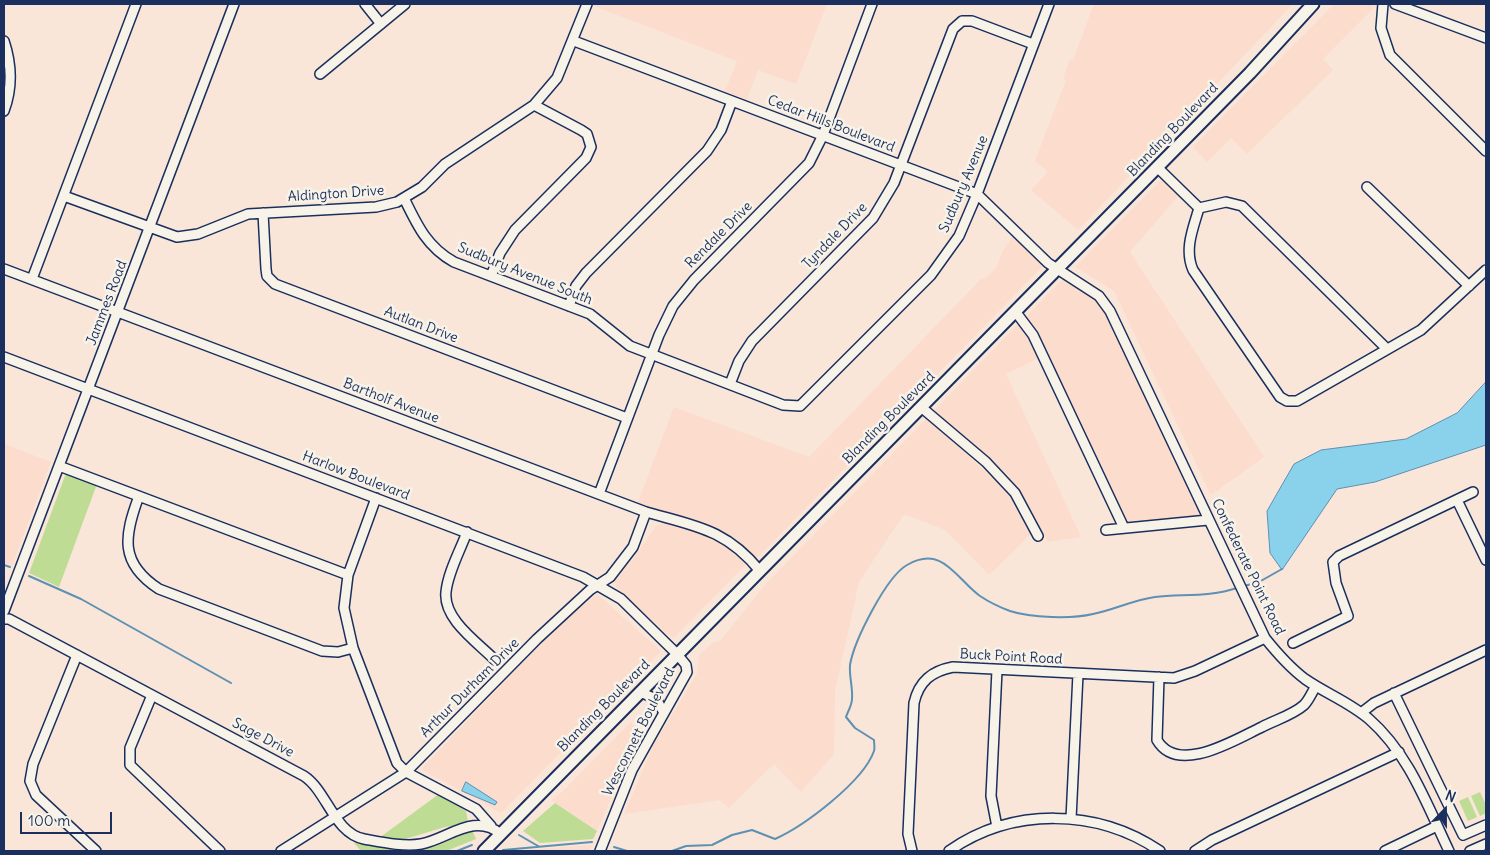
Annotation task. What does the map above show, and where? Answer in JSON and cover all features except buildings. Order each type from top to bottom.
[{"type":"main road","name":"Blanding Boulevard","points":[[484,851],[1250,73],[1313,4]]},
{"type":"street","points":[[32,279],[136,4]]},
{"type":"street","name":"Jammes Road","points":[[4,611],[234,4]]},
{"type":"street","points":[[365,4],[381,24]]},
{"type":"street","points":[[320,74],[405,4]]},
{"type":"street","name":"Aldington Drive","points":[[64,196],[169,235],[184,237],[198,234],[236,217],[263,213],[376,207],[404,198],[422,187],[445,164],[534,105],[557,78],[587,4]]},
{"type":"street","name":"Rendale Drive","points":[[599,494],[665,320],[684,291],[813,157],[872,4]]},
{"type":"street","name":"Sudbury Avenue","points":[[795,407],[804,403],[931,275],[959,236],[977,194],[1049,4]]},
{"type":"street","points":[[1383,4],[1381,28],[1390,55],[1486,151]]},
{"type":"street","points":[[1395,4],[1486,38]]},
{"type":"street","name":"Tyndale Drive","points":[[730,384],[739,361],[752,341],[873,218],[889,194],[953,29],[957,24],[962,21],[972,21],[1033,44]]},
{"type":"street","name":"Cedar Hills Boulevard","points":[[574,40],[977,194],[1056,270]]},
{"type":"street","points":[[4,41],[10,70],[9,92],[4,111]]},
{"type":"street","points":[[569,306],[576,286],[586,273],[707,151],[721,130],[732,101]]},
{"type":"street","points":[[491,276],[507,241],[586,158],[591,147],[587,134],[534,105]]},
{"type":"street","points":[[1157,167],[1199,208]]},
{"type":"street","points":[[1367,187],[1469,286]]},
{"type":"street","name":"Sudbury Avenue South","points":[[404,198],[420,231],[433,248],[454,262],[590,314],[621,341],[651,355],[783,405],[795,407]]},
{"type":"street","points":[[1199,208],[1226,202],[1242,206],[1388,349]]},
{"type":"street","points":[[1199,208],[1189,245],[1190,262],[1193,270],[1280,396],[1287,401],[1296,401],[1421,330],[1486,270]]},
{"type":"street","name":"Autlan Drive","points":[[263,213],[267,276],[275,284],[628,418]]},
{"type":"street","name":"Bartholf Avenue","points":[[4,269],[646,512],[719,534],[732,542],[760,571]]},
{"type":"street","name":"Confederate Point Road","points":[[1056,270],[1102,299],[1110,311],[1265,638],[1286,663],[1316,686],[1361,713],[1386,736],[1399,752],[1449,851]]},
{"type":"street","points":[[1015,311],[1032,335],[1124,528]]},
{"type":"street","name":"Harlow Boulevard","points":[[4,357],[467,532],[599,584],[621,599],[677,654]]},
{"type":"street","points":[[921,407],[986,462],[1015,493],[1038,536]]},
{"type":"street","points":[[59,466],[348,575]]},
{"type":"street","points":[[1293,643],[1348,616],[1336,583],[1333,562],[1339,556],[1473,492]]},
{"type":"street","points":[[139,496],[128,525],[127,543],[133,564],[148,582],[159,589],[322,651],[338,652],[353,648]]},
{"type":"street","points":[[376,498],[348,575],[344,608],[353,648],[393,756],[406,772],[476,809],[500,834]]},
{"type":"street","points":[[1456,500],[1486,560]]},
{"type":"street","name":"Arthur Durham Drive","points":[[281,851],[406,772],[537,639],[599,584],[610,577],[628,556],[646,512]]},
{"type":"street","points":[[1106,530],[1208,520]]},
{"type":"street","points":[[467,532],[448,584],[446,602],[452,617],[495,660]]},
{"type":"street","name":"Sage Drive","points":[[4,619],[9,619],[304,776],[316,786],[349,832],[362,838],[411,844],[430,842],[458,829],[491,826]]},
{"type":"street","name":"Buck Point Road","points":[[912,851],[908,834],[916,694],[926,678],[944,669],[954,667],[1159,678],[1185,675],[1265,638]]},
{"type":"street","points":[[1361,713],[1374,703],[1486,650]]},
{"type":"street","name":"Wesconnett Boulevard","points":[[600,851],[632,770],[663,711],[687,672],[686,665],[677,654]]},
{"type":"street","points":[[77,655],[33,764],[30,781],[36,795],[96,851]]},
{"type":"street","points":[[997,670],[991,796],[998,827]]},
{"type":"street","points":[[1071,819],[1078,674]]},
{"type":"street","points":[[1159,678],[1157,740],[1168,751],[1189,755],[1212,751],[1295,711],[1308,700],[1316,686]]},
{"type":"street","points":[[640,692],[656,699],[663,711]]},
{"type":"street","points":[[1394,694],[1463,835],[1486,825]]},
{"type":"street","points":[[152,695],[130,748],[130,765],[220,851]]},
{"type":"street","points":[[1195,851],[1212,840],[1399,752]]},
{"type":"street","points":[[949,851],[972,837],[998,827],[1037,819],[1071,819],[1120,830],[1160,851]]},
{"type":"street","points":[[1384,851],[1437,826]]},
{"type":"street","points":[[1470,851],[1486,844]]},
{"type":"shaded area","points":[[595,4],[827,4],[796,84],[758,70],[747,99],[725,91],[737,61],[594,6]]},
{"type":"shaded area","points":[[1094,4],[1293,4],[1078,230],[1031,190],[1048,172],[1035,161],[1066,80],[1063,79],[1070,59],[1073,60]]},
{"type":"shaded area","points":[[1334,4],[1378,4],[1323,59],[1333,70],[1247,154],[1231,138],[1207,162],[1193,147]]},
{"type":"shaded area","points":[[1161,180],[1180,194],[1130,252],[1264,457],[1211,495],[1114,291],[1075,267]]},
{"type":"shaded area","points":[[1014,235],[1036,256],[1042,267],[757,558],[732,536],[708,526],[637,505],[674,407],[809,457],[982,278],[984,280],[997,267],[1002,252]]},
{"type":"shaded area","points":[[1062,280],[1065,280],[1100,303],[1118,334],[1200,511],[1197,516],[1130,525],[1122,520],[1027,316]]},
{"type":"shaded area","points":[[1018,324],[1022,325],[1039,358],[1006,374],[1081,537],[1048,542],[1008,475],[934,411]]},
{"type":"shaded area","points":[[927,418],[1013,497],[1031,534],[989,575],[945,530],[904,514],[859,582],[835,691],[834,754],[801,792],[774,764],[729,808],[720,800],[624,814],[654,744],[697,674],[699,655],[712,643],[720,641],[765,585]]},
{"type":"shaded area","points":[[4,444],[51,462],[12,566],[4,563]]},
{"type":"shaded area","points":[[667,522],[702,532],[721,540],[746,564],[674,638],[666,633],[616,587],[615,581],[656,526]]},
{"type":"shaded area","points":[[597,594],[661,651],[501,813],[423,770],[423,767],[555,629]]},
{"type":"shaded area","points":[[631,722],[639,731],[597,831],[551,800],[562,792]]},
{"type":"shaded area","points":[[592,845],[589,851],[512,851]]},
{"type":"green space","points":[[66,473],[97,484],[59,587],[29,573]]},
{"type":"green space","points":[[1480,792],[1486,805],[1486,813],[1480,816],[1471,796]]},
{"type":"green space","points":[[439,794],[466,811],[468,822],[466,825],[445,827],[402,840],[379,838]]},
{"type":"green space","points":[[1468,797],[1477,817],[1468,821],[1459,801]]},
{"type":"green space","points":[[555,803],[597,831],[593,839],[540,843],[523,831]]},
{"type":"green space","points":[[472,830],[476,839],[446,851],[361,851],[354,843],[424,848]]},
{"type":"water","points":[[1486,382],[1486,445],[1375,482],[1337,489],[1282,570],[1270,553],[1267,511],[1294,464],[1321,450],[1406,439],[1457,413]]},
{"type":"water","points":[[466,782],[497,802],[495,805],[462,791]]},
{"type":"waterway","points":[[672,851],[686,846],[712,845],[732,835],[752,830],[775,839],[816,814],[858,776],[874,751],[874,740],[855,728],[846,717],[852,699],[850,665],[872,610],[890,582],[907,565],[919,560],[930,559],[940,561],[948,566],[980,596],[1010,611],[1040,616],[1084,616],[1147,598],[1206,594],[1237,588]]},
{"type":"waterway","points":[[4,565],[10,567]]},
{"type":"waterway","points":[[1244,586],[1259,582],[1282,569]]},
{"type":"waterway","points":[[29,576],[81,599],[231,683]]},
{"type":"waterway","points":[[519,835],[538,846]]},
{"type":"waterway","points":[[503,850],[592,842]]},
{"type":"waterway","points":[[457,851],[472,845]]},
{"type":"waterway","points":[[614,847],[627,851]]}]
